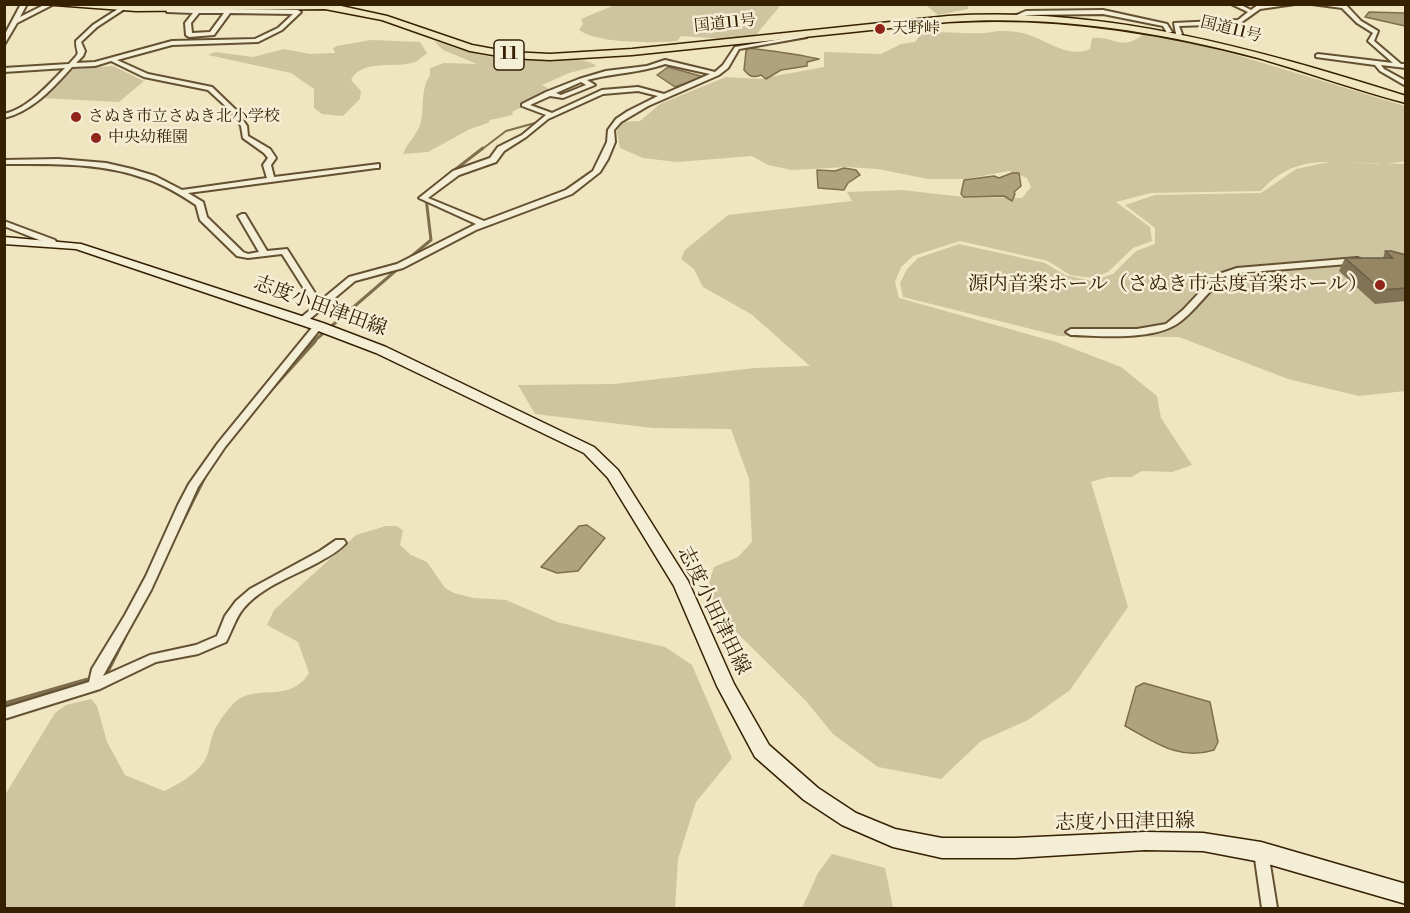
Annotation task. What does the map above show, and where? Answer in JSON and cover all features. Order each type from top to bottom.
[{"type":"highway","name":"国道11号","points":[[47,5],[168,8],[285,4],[343,8],[384,18],[470,48],[510,55],[550,57],[965,18],[1015,17],[1106,22],[1174,33],[1264,55],[1406,100]]},
{"type":"main road","name":"志度小田津田線","points":[[4,240],[52,242],[77,246],[310,323],[381,350],[589,450],[613,474],[682,585],[726,686],[762,751],[811,794],[849,819],[893,838],[942,848],[1015,848],[1145,841],[1203,842],[1261,852],[1406,894]]},
{"type":"street","points":[[4,43],[24,4]]},
{"type":"street","points":[[1233,4],[1249,11]]},
{"type":"street","points":[[1174,33],[1176,24],[1239,22],[1243,21],[1249,11],[1257,7],[1293,4]]},
{"type":"street","points":[[1314,4],[1344,6],[1359,22],[1374,29],[1376,32],[1371,41],[1403,66]]},
{"type":"street","points":[[15,22],[47,5]]},
{"type":"street","points":[[4,116],[12,115],[33,101],[82,51],[78,42],[121,7]]},
{"type":"street","points":[[4,70],[113,60],[125,54],[172,43],[256,41],[280,29],[298,12],[227,13],[169,11],[168,8]]},
{"type":"street","points":[[198,11],[188,23],[189,35],[212,34],[227,13]]},
{"type":"street","points":[[95,685],[97,673],[159,563],[191,490],[212,457],[308,342],[310,323],[319,306],[351,279],[400,266],[483,224],[556,199],[584,183],[604,159],[611,142],[613,126],[665,96],[717,74],[723,70],[737,48],[846,32],[851,28]]},
{"type":"street","points":[[1318,56],[1378,65],[1403,66]]},
{"type":"street","points":[[113,60],[146,76],[201,85],[217,93],[244,126],[244,137],[267,151],[272,158],[267,165],[271,179]]},
{"type":"street","points":[[552,115],[524,105],[581,80],[606,73],[648,68],[665,62],[717,74]]},
{"type":"street","points":[[1378,65],[1382,70],[1406,84]]},
{"type":"street","points":[[606,73],[618,90]]},
{"type":"street","points":[[548,93],[561,97],[592,85],[581,80]]},
{"type":"street","points":[[483,224],[423,198],[456,173],[493,160],[501,149],[552,115],[602,92],[650,90],[665,96]]},
{"type":"street","points":[[4,162],[48,159],[90,161],[121,167],[157,179],[200,204],[203,218],[240,254],[284,252],[319,306]]},
{"type":"street","points":[[182,192],[376,166]]},
{"type":"street","points":[[4,214],[7,219],[4,222],[52,242]]},
{"type":"street","points":[[242,216],[264,253]]},
{"type":"street","points":[[1071,332],[1162,329],[1182,315],[1221,275],[1237,271],[1367,260]]},
{"type":"street","points":[[4,714],[95,685],[154,658],[198,649],[222,639],[226,623],[242,600],[265,583],[301,568],[340,543]]},
{"type":"street","points":[[1261,852],[1270,909]]},
{"type":"shaded area","points":[[617,4],[780,4],[780,6],[755,36],[725,39],[681,36],[677,41],[641,42],[599,38],[579,30],[583,24],[581,19]]},
{"type":"shaded area","points":[[968,4],[968,9],[938,15],[927,6],[920,5]]},
{"type":"shaded area","points":[[1369,12],[1405,13],[1405,26],[1365,17]]},
{"type":"shaded area","points":[[997,31],[1026,34],[1058,48],[1074,52],[1090,49],[1092,38],[1124,43],[1137,39],[1145,33],[1227,52],[1405,106],[1405,161],[1367,164],[1312,163],[1277,176],[1261,191],[1151,193],[1116,202],[1150,227],[1152,241],[1133,248],[1108,272],[1092,278],[1070,275],[1048,261],[960,241],[913,256],[901,267],[895,282],[899,298],[1056,342],[1121,367],[1157,396],[1161,418],[1192,465],[1172,472],[1142,471],[1131,477],[1108,477],[1091,482],[1128,607],[1070,690],[1028,720],[981,741],[941,779],[878,767],[833,734],[806,701],[728,624],[705,595],[714,567],[738,557],[752,542],[749,479],[731,429],[653,428],[535,414],[518,385],[614,384],[755,368],[810,366],[751,314],[703,287],[694,269],[681,259],[685,250],[728,215],[852,201],[847,192],[902,190],[964,197],[1022,198],[1031,187],[1027,178],[1009,171],[966,179],[928,179],[878,169],[846,167],[792,170],[768,165],[752,156],[677,162],[643,158],[620,148],[617,132],[620,122],[640,121],[660,104],[726,77],[759,79],[824,67],[824,52],[881,54],[901,44],[915,42],[921,34]]},
{"type":"shaded area","points":[[371,40],[420,42],[427,53],[415,62],[371,66],[356,73],[351,80],[361,91],[360,99],[343,116],[322,114],[314,108],[314,89],[291,73],[208,55],[215,52],[253,57],[284,49],[310,54],[335,53],[333,48],[337,46]]},
{"type":"shaded area","points":[[434,41],[492,57],[575,59],[597,66],[569,73],[542,85],[551,90],[519,104],[522,107],[512,112],[513,115],[490,120],[428,152],[403,154],[421,122],[424,91],[430,76],[430,68],[444,63],[477,64],[443,50]]},
{"type":"shaded area","points":[[749,48],[819,59],[807,62],[807,66],[781,70],[766,79],[761,75],[752,76],[744,70],[746,51]]},
{"type":"shaded area","points":[[113,66],[144,81],[119,102],[41,98],[70,69]]},
{"type":"shaded area","points":[[668,67],[704,77],[675,87],[657,75]]},
{"type":"shaded area","points":[[1329,162],[1405,164],[1405,391],[1359,396],[1288,379],[1179,337],[1059,336],[903,297],[900,283],[907,269],[918,258],[959,244],[1045,263],[1065,275],[1092,281],[1113,274],[1136,251],[1155,244],[1155,228],[1125,205],[1155,195],[1261,193],[1296,169]]},
{"type":"shaded area","points":[[844,168],[856,170],[860,175],[848,183],[844,190],[818,188],[817,170],[835,171]]},
{"type":"shaded area","points":[[1019,173],[1021,186],[1014,192],[1012,201],[1004,196],[964,197],[961,194],[964,180],[994,176],[999,178]]},
{"type":"shaded area","points":[[587,525],[605,538],[578,571],[557,573],[541,567],[579,526]]},
{"type":"shaded area","points":[[386,526],[396,526],[403,530],[400,545],[411,555],[427,562],[445,588],[454,593],[473,598],[506,600],[557,622],[665,647],[692,665],[732,758],[696,802],[678,859],[675,908],[5,908],[5,795],[55,713],[66,705],[91,699],[97,706],[107,742],[125,775],[164,791],[176,785],[202,765],[215,729],[234,703],[252,694],[292,688],[301,683],[309,673],[298,642],[267,625],[274,610],[356,535]]},
{"type":"shaded area","points":[[1144,683],[1210,702],[1218,742],[1214,750],[1201,753],[1178,751],[1157,744],[1125,726],[1136,687]]},
{"type":"shaded area","points":[[832,854],[885,868],[893,907],[896,908],[802,908],[818,873]]},
{"type":"building","points":[[1385,251],[1406,255],[1406,288],[1381,290],[1345,258],[1393,258]]},
{"type":"waterway","points":[[481,150],[506,131],[535,123]]},
{"type":"waterway","points":[[452,172],[483,148]]},
{"type":"waterway","points":[[407,260],[431,240],[426,198]]},
{"type":"waterway","points":[[313,342],[400,267]]},
{"type":"waterway","points":[[269,392],[315,341]]},
{"type":"waterway","points":[[177,532],[206,474]]},
{"type":"waterway","points":[[108,670],[124,638]]},
{"type":"waterway","points":[[4,704],[87,680]]},
{"type":"place","name":"天野峠","points":[[880,29]]},
{"type":"place","name":"さぬき市立さぬき北小学校","points":[[76,117]]},
{"type":"place","name":"中央幼稚園","points":[[96,138]]},
{"type":"place","name":"源内音楽ホール（さぬき市志度音楽ホール）","points":[[1380,285]]}]
